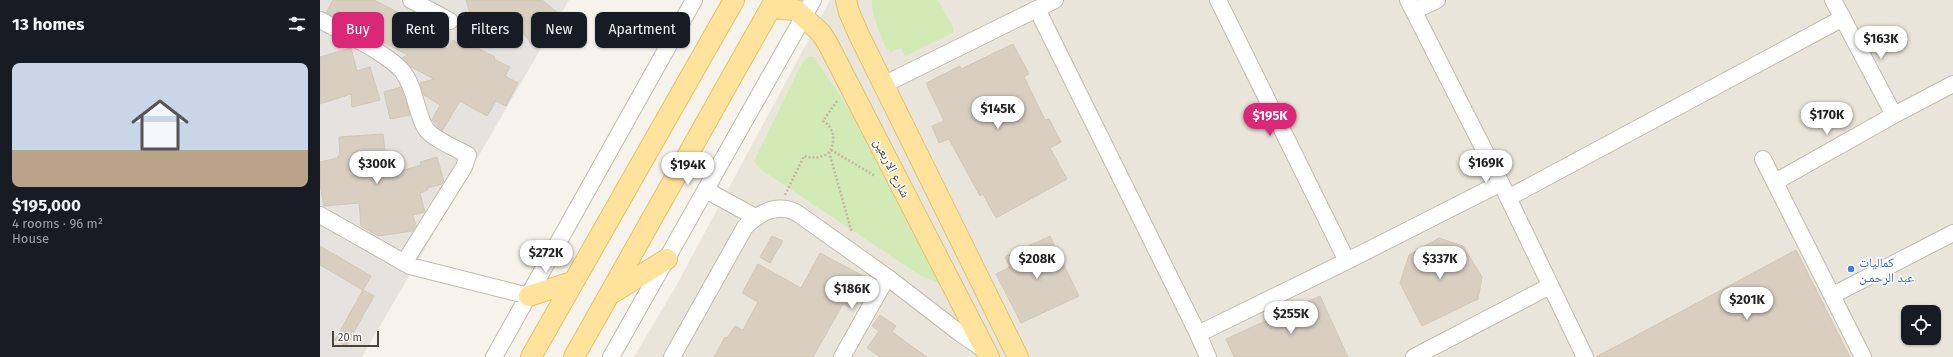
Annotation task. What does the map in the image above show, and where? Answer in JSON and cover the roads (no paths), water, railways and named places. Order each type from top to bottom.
[{"type":"main road","points":[[530,357],[734,0]]},
{"type":"main road","points":[[846,0],[849,12],[859,35],[883,85],[1018,357]]},
{"type":"main road","points":[[574,357],[607,296],[773,4]]},
{"type":"main road","name":"شارع الاربعين","points":[[773,4],[796,10],[808,8],[849,84],[987,353]]},
{"type":"main road","points":[[607,296],[667,259]]},
{"type":"main road","points":[[529,296],[572,282]]},
{"type":"street","points":[[411,0],[450,21]]},
{"type":"street","points":[[494,357],[694,0]]},
{"type":"street","points":[[883,85],[1055,0]]},
{"type":"street","points":[[1218,0],[1347,261]]},
{"type":"street","points":[[1437,0],[1411,6],[1501,183],[1585,357]]},
{"type":"street","points":[[1834,0],[1894,115]]},
{"type":"street","points":[[611,357],[808,8]]},
{"type":"street","points":[[1037,9],[1208,357]]},
{"type":"street","points":[[1508,198],[1843,18]]},
{"type":"street","points":[[320,20],[391,61],[402,72],[409,83],[426,130],[434,136],[468,154],[464,167],[404,263]]},
{"type":"street","points":[[1775,182],[1894,115],[1953,84]]},
{"type":"street","points":[[1763,159],[1833,294],[1863,357]]},
{"type":"street","points":[[1198,334],[1501,183]]},
{"type":"street","points":[[706,190],[755,217]]},
{"type":"street","points":[[672,357],[739,236],[755,217],[768,211],[781,208],[790,209],[798,213],[987,353]]},
{"type":"street","points":[[320,215],[404,263],[529,296]]},
{"type":"street","points":[[1833,294],[1953,233]]},
{"type":"street","points":[[842,357],[887,278]]},
{"type":"street","points":[[1414,357],[1550,286]]},
{"type":"place","name":"كماليات عبد الرحمـن","points":[[1851,269]]}]
